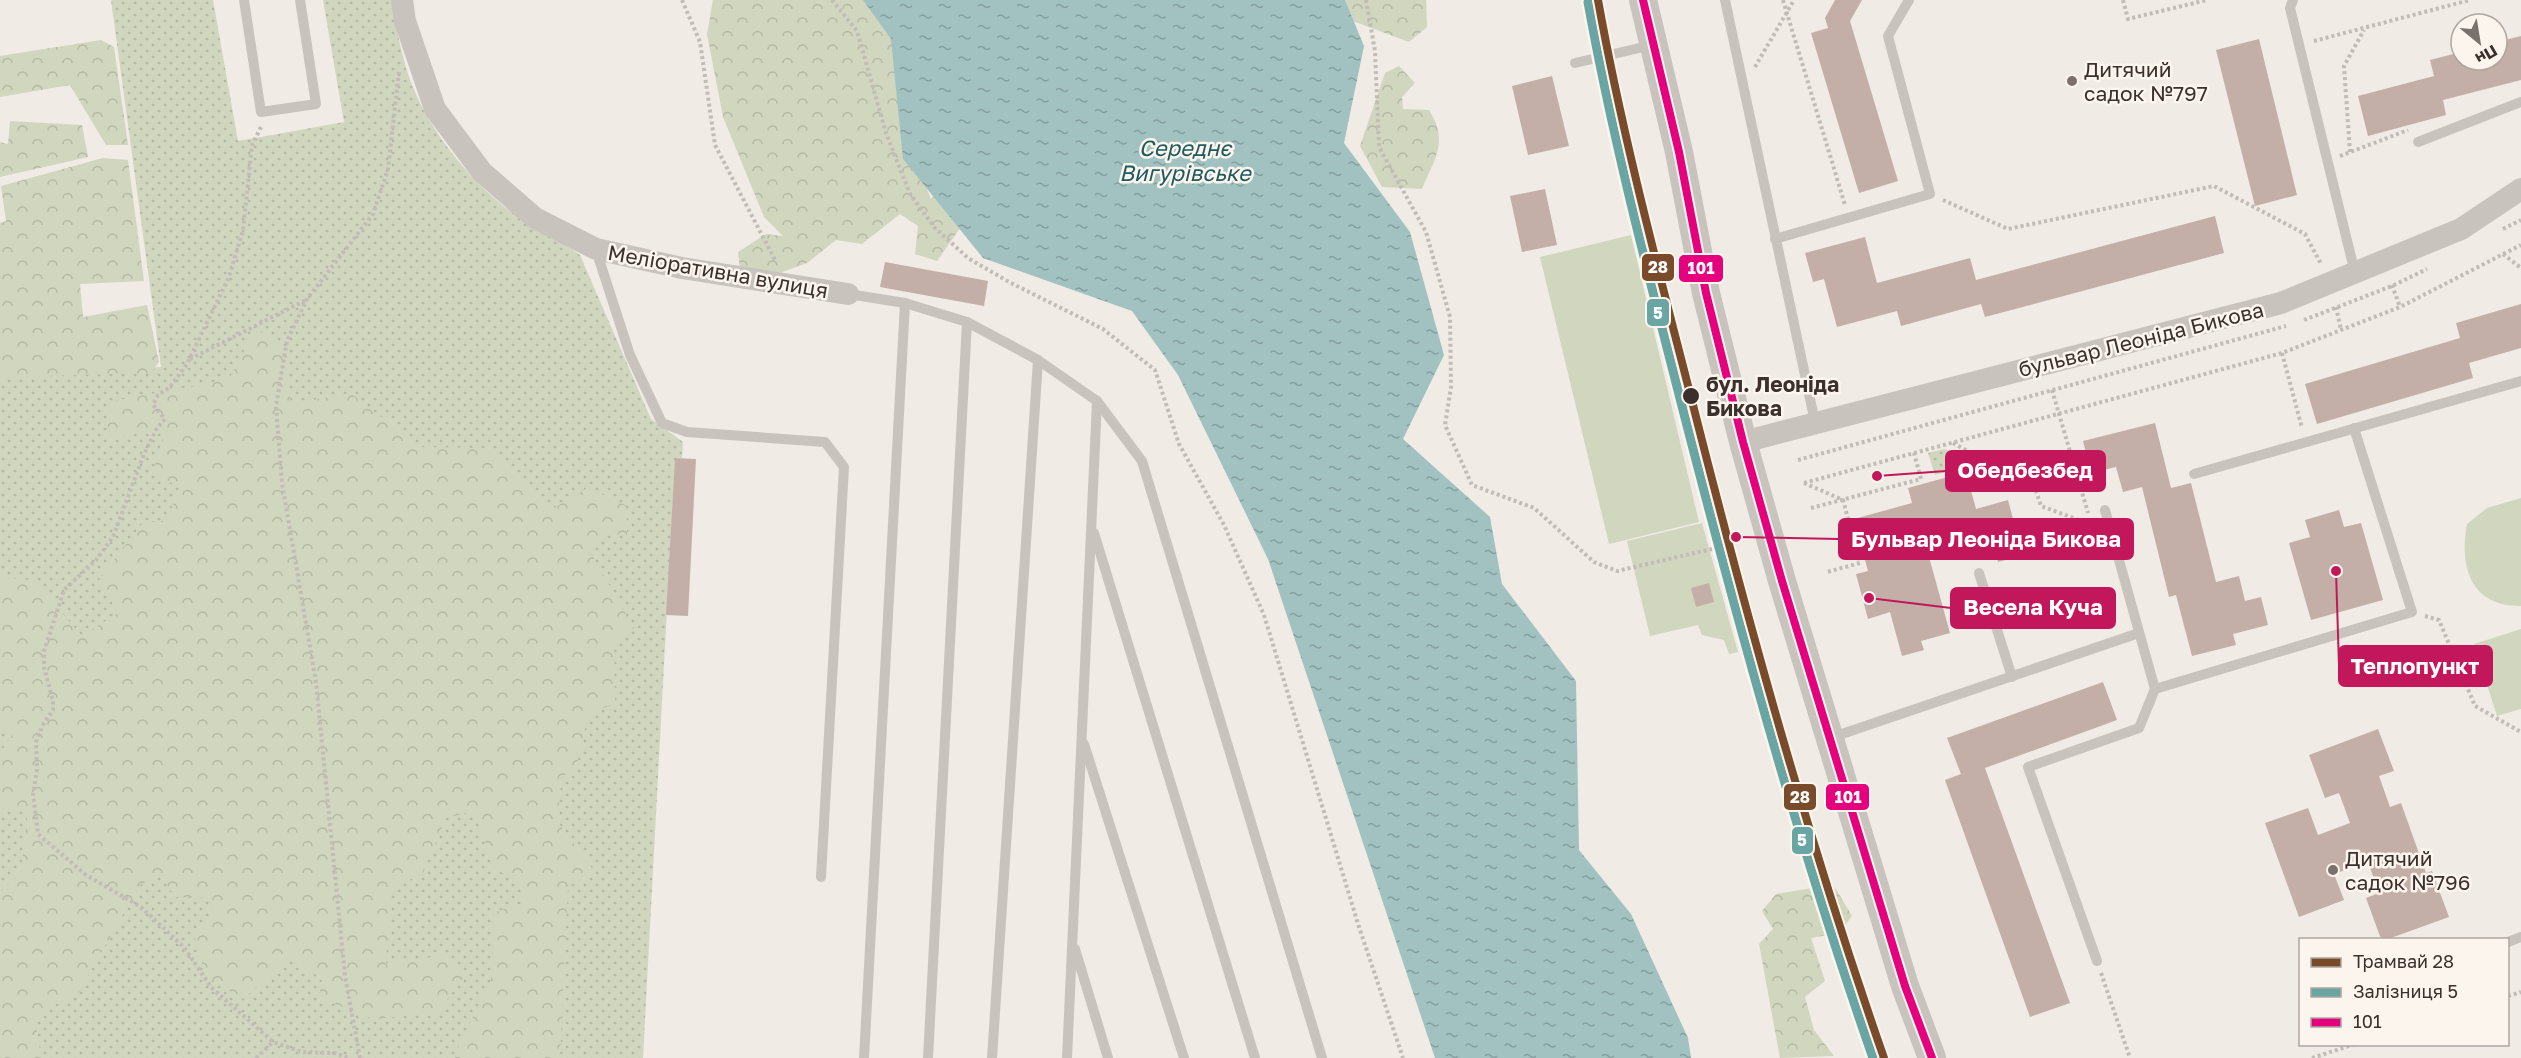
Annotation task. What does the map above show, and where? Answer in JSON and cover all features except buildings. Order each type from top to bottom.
[{"type":"street","name":"Меліоративна вулиця","points":[[402,0],[405,21],[435,109],[482,172],[535,218],[596,249],[682,268],[848,294]]},
{"type":"street","points":[[1642,0],[1679,152],[1706,293],[1743,442],[1782,581],[1905,986],[1932,1058]]},
{"type":"street","name":"бульвар Леоніда Бикова","points":[[1743,442],[2281,303],[2461,229],[2521,189]]},
{"type":"lane","points":[[244,0],[261,112],[316,104],[300,0]]},
{"type":"lane","points":[[1725,0],[1815,422]]},
{"type":"lane","points":[[1775,239],[1930,194],[1888,36],[1909,0]]},
{"type":"lane","points":[[2293,0],[2290,8],[2355,273]]},
{"type":"lane","points":[[1575,63],[1652,45]]},
{"type":"lane","points":[[2418,142],[2521,102]]},
{"type":"lane","points":[[596,249],[630,355],[662,423],[687,432],[825,442],[844,467],[821,877]]},
{"type":"lane","points":[[848,294],[905,303],[967,322],[1038,360],[1097,401],[1142,461],[1322,1058]]},
{"type":"lane","points":[[864,1058],[905,303]]},
{"type":"lane","points":[[928,1058],[967,322]]},
{"type":"lane","points":[[992,1058],[1038,360]]},
{"type":"lane","points":[[2193,474],[2521,381]]},
{"type":"lane","points":[[1067,1058],[1097,401]]},
{"type":"lane","points":[[2155,689],[2412,612],[2354,428]]},
{"type":"lane","points":[[2097,961],[2028,767],[2139,728],[2155,689],[2105,510]]},
{"type":"lane","points":[[1091,524],[1255,1058]]},
{"type":"lane","points":[[1979,573],[2012,677]]},
{"type":"lane","points":[[1830,738],[2139,633]]},
{"type":"lane","points":[[1081,735],[1184,1058]]},
{"type":"lane","points":[[1072,940],[1108,1058]]},
{"type":"path","points":[[682,0],[700,42],[715,145],[743,194],[786,285]]},
{"type":"path","points":[[1366,0],[1370,5],[1375,51],[1379,147],[1426,232],[1450,317],[1451,387],[1445,425],[1472,485],[1534,508],[1594,561],[1617,571],[1712,549]]},
{"type":"path","points":[[1783,0],[1848,217]]},
{"type":"path","points":[[1743,88],[1794,0]]},
{"type":"path","points":[[2123,0],[2128,19],[2207,0]]},
{"type":"path","points":[[2299,44],[2365,29],[2470,0]]},
{"type":"path","points":[[2350,152],[2344,66],[2365,29]]},
{"type":"path","points":[[360,1058],[345,976],[316,682],[282,483],[276,406],[287,341],[307,299],[373,214],[388,169],[400,67]]},
{"type":"path","points":[[268,111],[252,145],[243,230],[232,267],[189,359],[170,387],[159,395],[153,405],[165,419],[157,428],[144,454],[113,537],[96,560],[64,590],[44,651],[44,667],[53,701],[53,710],[36,741],[37,770],[33,794],[38,834],[86,875],[141,907],[184,947],[211,987],[273,1042],[302,1052],[333,1053],[349,1058]]},
{"type":"path","points":[[1930,194],[2008,229],[2214,186],[2305,234],[2327,274]]},
{"type":"path","points":[[1843,500],[1804,483],[2282,353],[2400,307],[2521,245]]},
{"type":"path","points":[[2504,254],[2521,268]]},
{"type":"path","points":[[189,359],[307,299]]},
{"type":"path","points":[[2282,353],[2306,442]]},
{"type":"path","points":[[2045,363],[2092,525]]},
{"type":"path","points":[[1953,442],[2035,488],[2041,506],[2092,525],[2112,536]]},
{"type":"path","points":[[1810,508],[1921,479],[1914,453]]},
{"type":"path","points":[[1827,572],[1860,563],[1843,500]]},
{"type":"path","points":[[2412,612],[2439,620],[2475,706],[2521,732]]},
{"type":"path","points":[[2097,961],[2130,1058]]},
{"type":"path","points":[[256,1058],[273,1042]]},
{"type":"path","points":[[2312,1058],[2349,1046]]},
{"type":"green space","points":[[111,0],[213,0],[238,141],[344,122],[323,0],[392,0],[408,75],[429,120],[464,168],[492,196],[524,221],[580,255],[651,419],[683,442],[682,458],[675,458],[643,1058],[0,1058],[0,376],[161,367]]},
{"type":"green space","points":[[713,0],[898,0],[919,170],[931,199],[951,177],[975,207],[937,261],[915,254],[918,226],[900,214],[862,244],[836,240],[807,263],[769,277],[740,270],[738,252],[766,234],[783,236],[764,217],[723,117],[707,34]]},
{"type":"green space","points":[[1345,0],[1426,0],[1427,27],[1409,42],[1353,21]]},
{"type":"green space","points":[[101,40],[114,47],[128,145],[106,145],[70,85],[0,97],[0,56]]},
{"type":"green space","points":[[1399,66],[1415,83],[1402,97],[1403,109],[1429,110],[1438,131],[1438,150],[1422,189],[1382,187],[1360,146],[1385,73]]},
{"type":"green space","points":[[10,121],[82,125],[88,157],[0,177],[0,142],[8,144]]},
{"type":"green space","points":[[103,158],[128,160],[144,281],[80,284],[83,317],[147,305],[159,362],[151,373],[0,377],[0,223],[6,221],[1,186]]},
{"type":"green space","points":[[1631,235],[1699,522],[1609,544],[1540,257]]},
{"type":"green space","points":[[256,328],[284,350],[291,404],[350,393],[420,447],[488,448],[554,508],[589,487],[627,506],[627,535],[602,533],[589,550],[634,628],[614,641],[615,703],[588,715],[576,768],[562,777],[557,821],[594,871],[568,887],[560,1058],[453,1058],[491,980],[494,913],[525,902],[517,879],[493,869],[475,811],[446,818],[422,875],[391,887],[386,963],[448,955],[465,975],[438,1013],[373,1019],[319,998],[322,978],[288,959],[243,999],[206,977],[192,930],[214,918],[209,898],[175,897],[160,874],[140,885],[78,993],[35,1015],[41,1058],[0,1058],[0,893],[21,871],[28,810],[0,808],[0,753],[12,735],[0,723],[0,577],[33,580],[82,636],[118,613],[99,579],[144,521],[166,521],[180,488],[153,472],[165,430],[108,438],[108,402],[229,379]]},
{"type":"green space","points":[[1944,449],[1964,455],[1969,465],[1935,475],[1928,453]]},
{"type":"green space","points":[[2521,498],[2521,606],[2490,600],[2479,592],[2467,569],[2465,540],[2467,524],[2487,508]]},
{"type":"green space","points":[[1702,523],[1738,652],[1729,654],[1724,640],[1702,635],[1698,625],[1650,636],[1627,541]]},
{"type":"green space","points":[[2521,629],[2521,709],[2497,716],[2474,644]]},
{"type":"green space","points":[[1824,886],[1836,889],[1852,916],[1839,933],[1811,938],[1825,981],[1805,997],[1814,1030],[1834,1056],[1780,1058],[1759,944],[1773,929],[1762,911],[1776,894]]},
{"type":"water","name":"Середнє Вигурівське","points":[[863,0],[1345,0],[1364,46],[1344,143],[1410,232],[1444,355],[1403,439],[1490,517],[1502,584],[1576,681],[1579,850],[1631,914],[1688,1038],[1691,1058],[1435,1058],[1268,559],[1178,375],[1132,311],[983,258],[903,159],[891,39]]},
{"type":"tram line","name":"28","points":[[1598,0],[1643,207],[1737,576],[1806,818],[1884,1058]]},
{"type":"rail line","name":"5","points":[[1588,2],[1632,209],[1727,576],[1795,818],[1873,1058]]},
{"type":"transit line","name":"101","points":[[1643,0],[1679,152],[1706,293],[1743,442],[1782,581],[1905,986],[1932,1058]]},
{"type":"place","name":"Дитячий садок №797","points":[[2072,81]]},
{"type":"place","name":"бул. Леоніда Бикова","points":[[1691,396]]},
{"type":"place","name":"Обедбезбед","points":[[1877,476]]},
{"type":"place","name":"Бульвар Леоніда Бикова","points":[[1736,537]]},
{"type":"place","name":"Теплопункт","points":[[2336,571]]},
{"type":"place","name":"Весела Куча","points":[[1869,598]]},
{"type":"place","name":"Дитячий садок №796","points":[[2333,870]]}]
